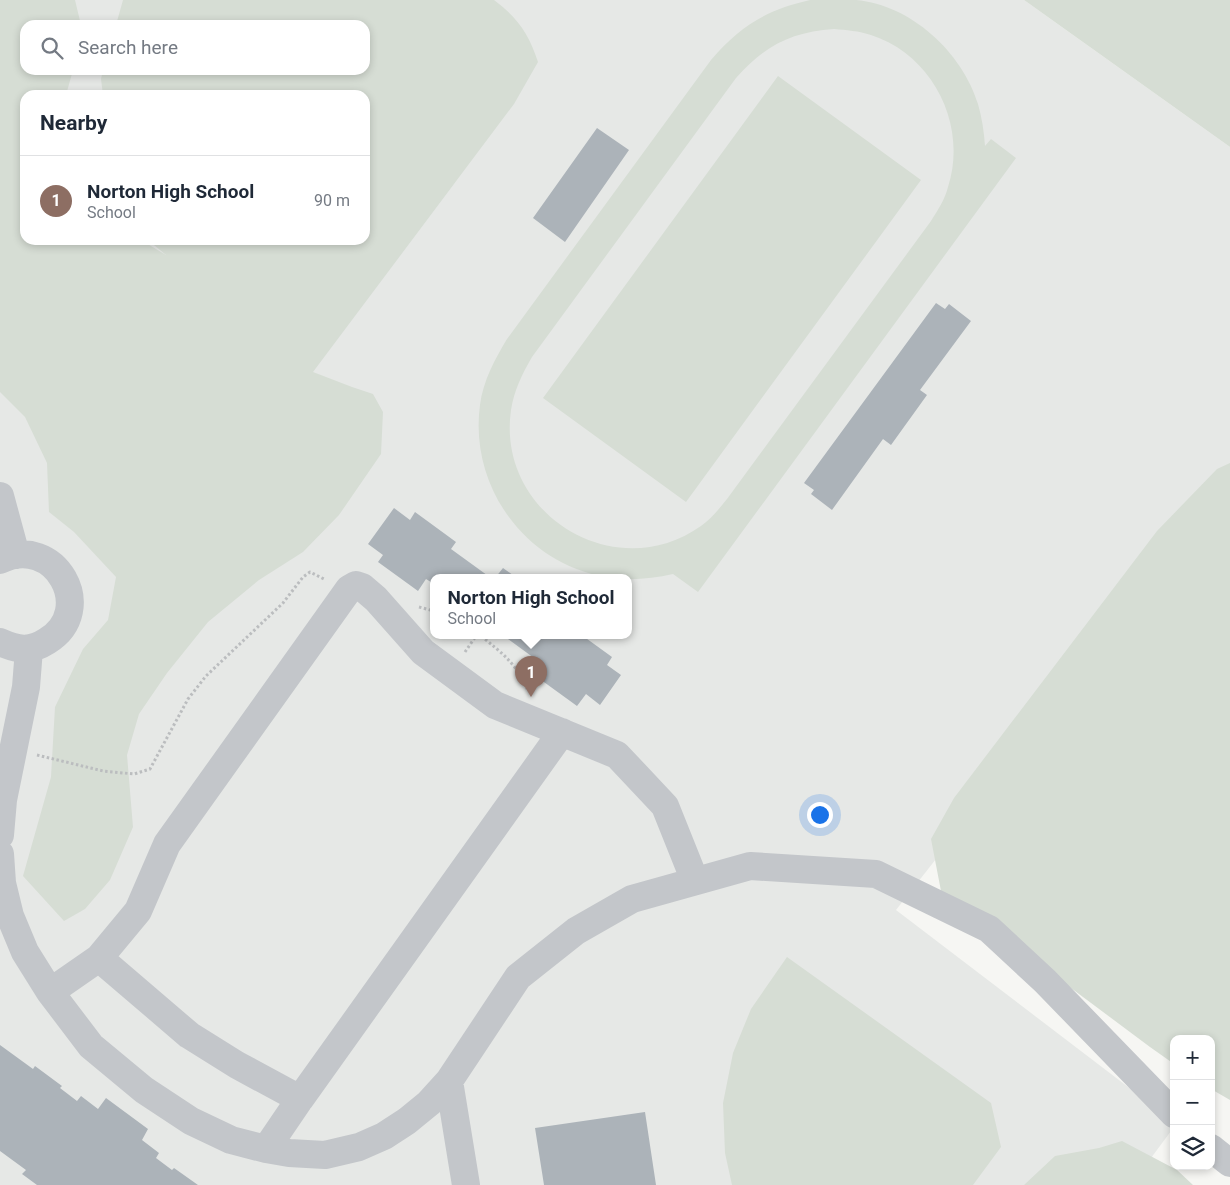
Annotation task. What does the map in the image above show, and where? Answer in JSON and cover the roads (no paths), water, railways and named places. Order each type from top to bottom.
[{"type":"lane","points":[[0,496],[8,558],[24,554],[40,557],[54,566],[64,578],[70,593],[70,609],[64,624],[54,637],[41,645],[29,649],[10,646],[0,642]]},
{"type":"lane","points":[[50,992],[99,958],[138,910],[167,844],[349,589],[356,585],[362,587],[376,599],[423,652],[495,705],[617,755],[665,806],[695,881]]},
{"type":"lane","points":[[0,834],[3,800],[26,687],[29,649]]},
{"type":"lane","points":[[266,1149],[562,732]]},
{"type":"lane","points":[[0,854],[2,883],[10,916],[25,952],[50,992],[91,1046],[144,1090],[191,1121],[232,1140],[266,1149],[289,1154],[325,1155],[359,1147],[384,1136],[407,1122],[429,1103],[449,1081],[518,977],[576,931],[632,900],[750,866],[876,874],[989,929],[1045,982],[1170,1110]]},
{"type":"lane","points":[[99,958],[189,1034],[238,1065],[300,1099]]},
{"type":"lane","points":[[449,1081],[466,1185]]},
{"type":"lane","points":[[1215,1151],[1230,1163]]},
{"type":"place","name":"Norton High School","points":[[531,697]]}]
